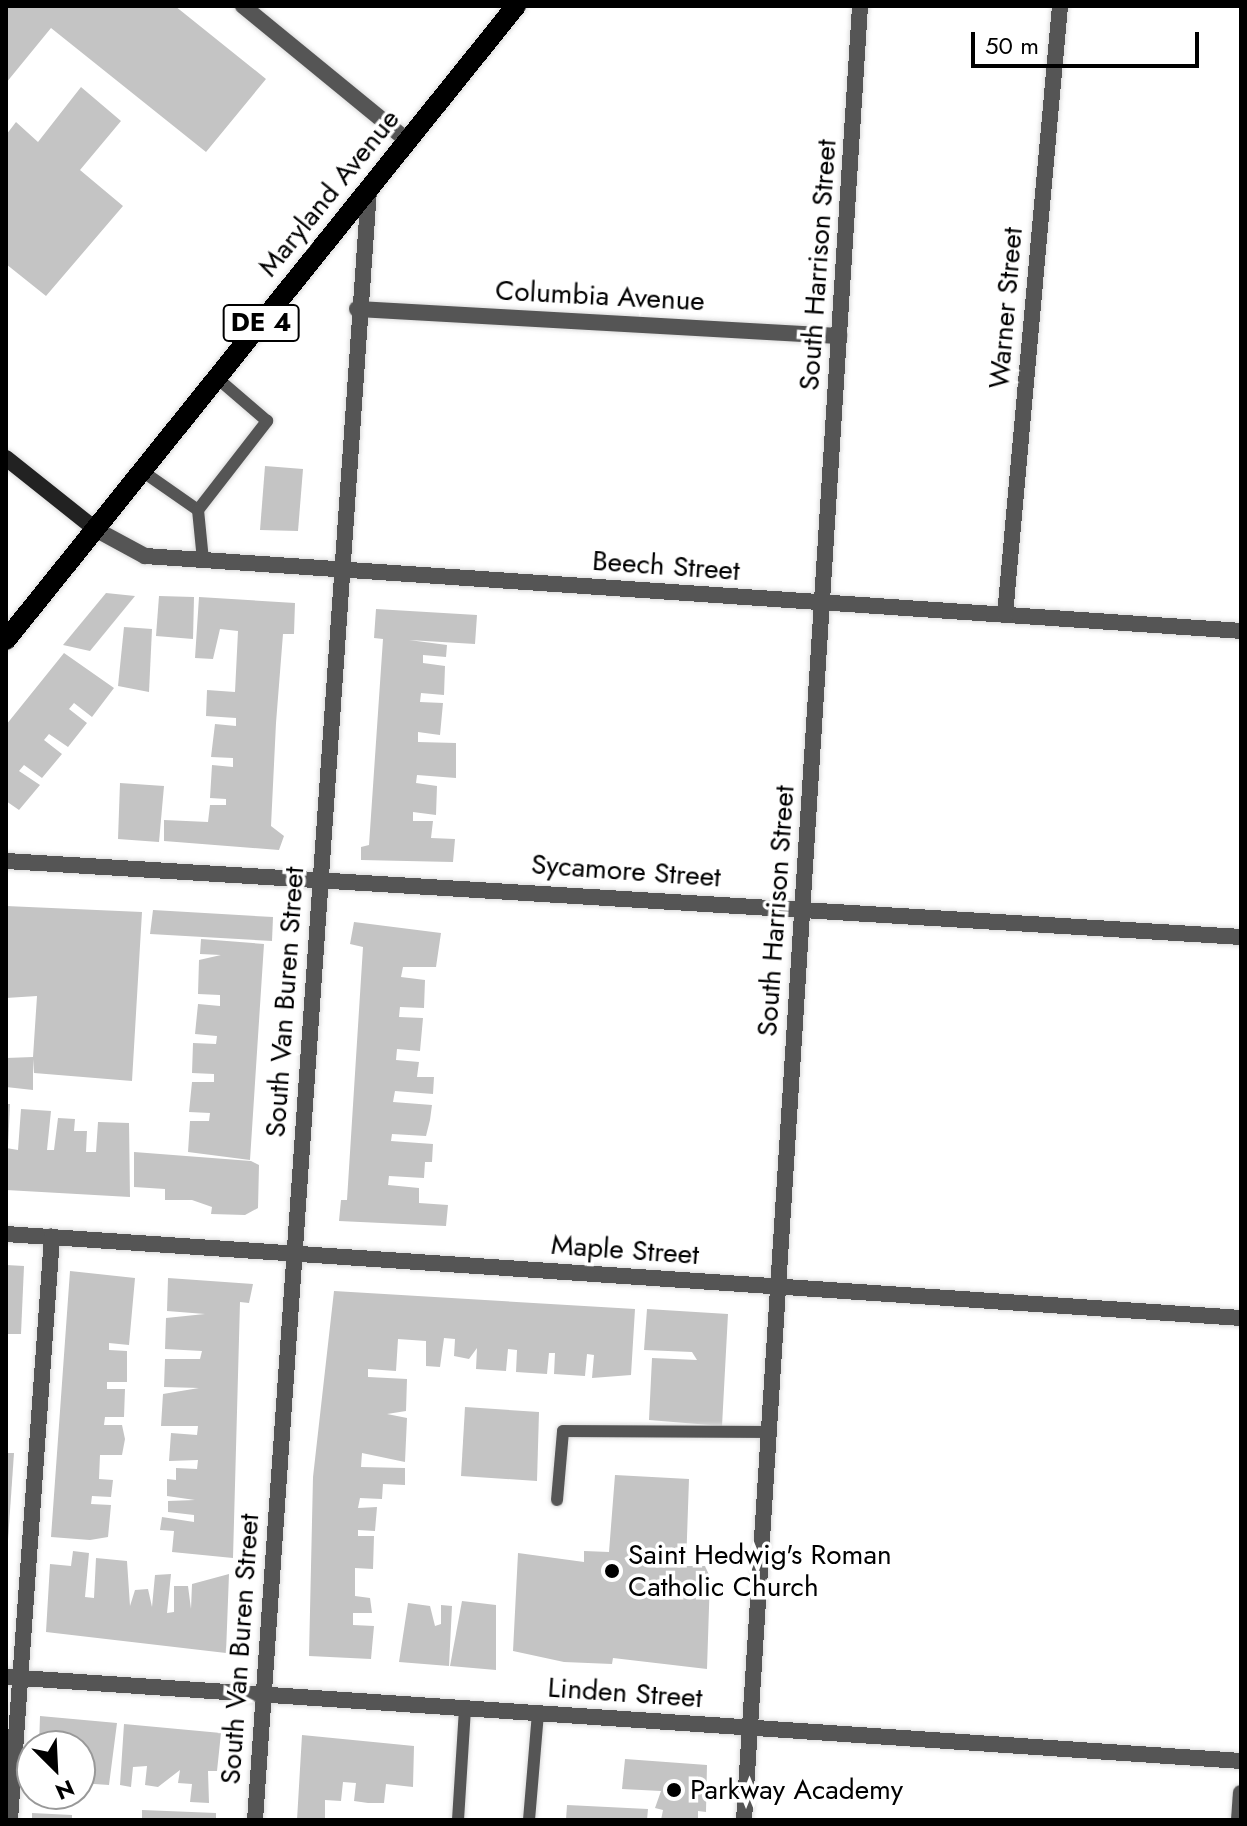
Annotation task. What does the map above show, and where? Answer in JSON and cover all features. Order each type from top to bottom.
[{"type":"main road","name":"Maryland Avenue","points":[[6,640],[516,6]]},
{"type":"street","points":[[243,6],[408,141]]},
{"type":"street","name":"South Harrison Street","points":[[744,1820],[860,6]]},
{"type":"street","name":"Warner Street","points":[[1005,615],[1060,6]]},
{"type":"street","name":"South Van Buren Street","points":[[255,1820],[357,309],[369,188]]},
{"type":"street","name":"Columbia Avenue","points":[[357,309],[839,336]]},
{"type":"street","points":[[6,458],[95,529]]},
{"type":"street","name":"Beech Street","points":[[95,529],[126,551],[203,560],[1241,631]]},
{"type":"street","name":"Sycamore Street","points":[[6,861],[319,877],[802,912],[1241,937]]},
{"type":"street","name":"Maple Street","points":[[6,1234],[1241,1318]]},
{"type":"street","points":[[10,1820],[13,1677],[52,1237]]},
{"type":"street","name":"Linden Street","points":[[13,1677],[1241,1761]]},
{"type":"street","points":[[1239,1820],[1241,1793]]},
{"type":"lane","points":[[203,560],[198,510],[267,421],[217,378]]},
{"type":"lane","points":[[142,471],[198,510]]},
{"type":"lane","points":[[557,1500],[563,1431],[769,1432]]},
{"type":"lane","points":[[458,1820],[465,1708]]},
{"type":"lane","points":[[529,1820],[538,1713]]},
{"type":"building","points":[[6,6],[175,6],[266,79],[206,152],[51,28],[6,83]]},
{"type":"building","points":[[81,87],[121,121],[80,170],[123,206],[46,296],[6,264],[6,135],[16,122],[38,142]]},
{"type":"building","points":[[265,466],[303,469],[298,531],[260,530]]},
{"type":"building","points":[[106,593],[135,596],[90,651],[63,645]]},
{"type":"building","points":[[159,596],[194,597],[193,639],[156,636]]},
{"type":"building","points":[[199,597],[295,603],[294,634],[283,634],[276,723],[271,826],[284,836],[279,850],[164,841],[164,820],[208,822],[210,805],[226,805],[226,799],[210,798],[212,765],[233,767],[233,758],[211,757],[215,724],[236,726],[236,718],[206,716],[207,690],[235,692],[238,631],[220,629],[213,659],[195,658]]},
{"type":"building","points":[[376,609],[477,615],[475,644],[409,640],[447,645],[446,657],[423,655],[423,663],[445,666],[444,695],[421,693],[420,702],[443,703],[440,735],[418,732],[418,742],[456,743],[456,778],[417,775],[416,783],[437,786],[436,815],[413,812],[413,821],[433,821],[431,838],[455,839],[453,862],[361,860],[361,847],[369,845],[383,639],[374,638]]},
{"type":"building","points":[[124,627],[152,629],[149,692],[118,686]]},
{"type":"building","points":[[64,653],[114,688],[92,717],[74,703],[69,709],[87,723],[68,747],[49,734],[44,740],[62,754],[42,778],[24,765],[19,771],[40,785],[19,810],[6,801],[6,725]]},
{"type":"building","points":[[120,783],[164,786],[159,842],[118,839]]},
{"type":"building","points":[[6,906],[142,912],[132,1081],[34,1073],[33,1059],[33,1090],[6,1087],[6,1058],[33,1057],[37,996],[6,998]]},
{"type":"building","points":[[153,910],[273,917],[272,941],[150,934]]},
{"type":"building","points":[[354,922],[441,933],[436,967],[403,967],[401,977],[425,980],[424,1008],[400,1007],[399,1017],[423,1018],[420,1051],[397,1049],[396,1060],[419,1062],[417,1077],[434,1077],[433,1094],[395,1091],[393,1102],[432,1105],[430,1120],[426,1136],[392,1134],[391,1141],[433,1144],[432,1162],[425,1162],[424,1178],[389,1176],[388,1185],[419,1188],[419,1203],[448,1205],[446,1226],[339,1221],[341,1200],[347,1200],[363,947],[350,944]]},
{"type":"building","points":[[201,939],[264,944],[250,1160],[188,1152],[190,1121],[209,1121],[210,1113],[189,1112],[192,1082],[214,1082],[214,1074],[192,1073],[193,1043],[216,1044],[217,1036],[195,1034],[198,1004],[220,1006],[220,995],[198,994],[199,960],[221,955],[200,954]]},
{"type":"building","points":[[6,1104],[10,1104],[8,1147],[6,1147]]},
{"type":"building","points":[[21,1109],[51,1111],[47,1150],[54,1150],[58,1118],[75,1119],[74,1131],[87,1131],[86,1152],[96,1152],[98,1122],[129,1123],[130,1197],[6,1190],[6,1148],[18,1150]]},
{"type":"building","points":[[134,1152],[251,1161],[259,1165],[258,1208],[245,1215],[211,1214],[212,1207],[192,1200],[165,1200],[165,1189],[134,1187]]},
{"type":"building","points":[[6,1265],[24,1266],[21,1334],[6,1334]]},
{"type":"building","points":[[70,1271],[135,1278],[129,1345],[109,1343],[109,1350],[127,1351],[127,1382],[107,1382],[107,1389],[125,1389],[124,1417],[105,1417],[104,1425],[122,1425],[125,1439],[122,1455],[100,1455],[99,1479],[113,1480],[111,1497],[92,1496],[91,1504],[111,1505],[108,1537],[90,1540],[51,1537]]},
{"type":"building","points":[[168,1278],[253,1284],[249,1303],[240,1302],[233,1558],[172,1552],[174,1531],[160,1530],[162,1517],[194,1522],[194,1515],[168,1512],[168,1501],[195,1500],[167,1496],[167,1479],[176,1480],[176,1468],[197,1469],[198,1460],[169,1461],[171,1433],[197,1435],[198,1426],[161,1426],[163,1394],[199,1388],[164,1387],[165,1359],[200,1359],[202,1351],[165,1349],[166,1318],[205,1314],[167,1311]]},
{"type":"building","points":[[334,1291],[635,1309],[631,1375],[592,1378],[594,1355],[587,1354],[585,1376],[554,1374],[555,1353],[549,1353],[547,1374],[516,1372],[517,1350],[508,1349],[506,1371],[476,1369],[477,1348],[469,1359],[454,1356],[455,1339],[444,1338],[440,1367],[426,1366],[426,1341],[398,1339],[396,1371],[368,1369],[368,1377],[407,1379],[406,1411],[387,1414],[407,1418],[405,1462],[362,1453],[361,1467],[405,1468],[405,1485],[383,1484],[382,1499],[360,1498],[358,1508],[377,1507],[375,1531],[358,1530],[358,1536],[374,1536],[373,1569],[355,1568],[355,1596],[370,1598],[372,1613],[353,1613],[353,1625],[374,1626],[371,1659],[309,1656],[313,1477]]},
{"type":"building","points":[[647,1309],[728,1314],[722,1426],[649,1420],[652,1358],[697,1360],[692,1352],[644,1350]]},
{"type":"building","points":[[465,1407],[539,1412],[537,1481],[461,1476]]},
{"type":"building","points":[[6,1453],[14,1453],[8,1540],[6,1540]]},
{"type":"building","name":"Saint Hedwig's Roman Catholic Church","points":[[615,1475],[689,1479],[686,1566],[705,1566],[710,1577],[707,1669],[613,1658],[612,1664],[564,1662],[513,1651],[518,1553],[584,1562],[584,1551],[609,1552]]},
{"type":"building","points":[[73,1551],[89,1553],[85,1597],[94,1598],[96,1558],[127,1561],[130,1606],[135,1590],[148,1589],[152,1607],[155,1575],[171,1574],[167,1613],[174,1612],[174,1586],[188,1586],[191,1609],[192,1584],[229,1574],[226,1653],[46,1632],[50,1564],[71,1566]]},
{"type":"building","points":[[462,1601],[496,1605],[496,1670],[450,1666]]},
{"type":"building","points":[[408,1603],[430,1606],[435,1626],[441,1624],[441,1605],[452,1606],[449,1666],[399,1662]]},
{"type":"building","points":[[40,1716],[117,1723],[109,1785],[96,1784],[96,1730],[40,1730]]},
{"type":"building","points":[[124,1724],[221,1733],[217,1771],[208,1771],[209,1803],[190,1802],[192,1784],[178,1783],[180,1770],[158,1787],[145,1785],[147,1766],[133,1767],[131,1787],[120,1785]]},
{"type":"building","points":[[302,1735],[414,1746],[413,1787],[386,1784],[384,1803],[368,1803],[354,1801],[356,1783],[343,1782],[341,1801],[325,1800],[325,1820],[297,1820]]},
{"type":"building","name":"Parkway Academy","points":[[625,1759],[707,1765],[706,1812],[698,1811],[698,1820],[661,1820],[663,1810],[655,1808],[661,1791],[622,1789]]},
{"type":"building","name":"Parkway Academy","points":[[567,1805],[648,1809],[647,1820],[566,1820]]},
{"type":"building","points":[[142,1810],[216,1813],[216,1820],[142,1820]]},
{"type":"building","points":[[32,1813],[72,1815],[72,1820],[32,1820]]},
{"type":"place","name":"Saint Hedwig's Roman Catholic Church","points":[[612,1571]]},
{"type":"place","name":"Parkway Academy","points":[[674,1790]]}]
